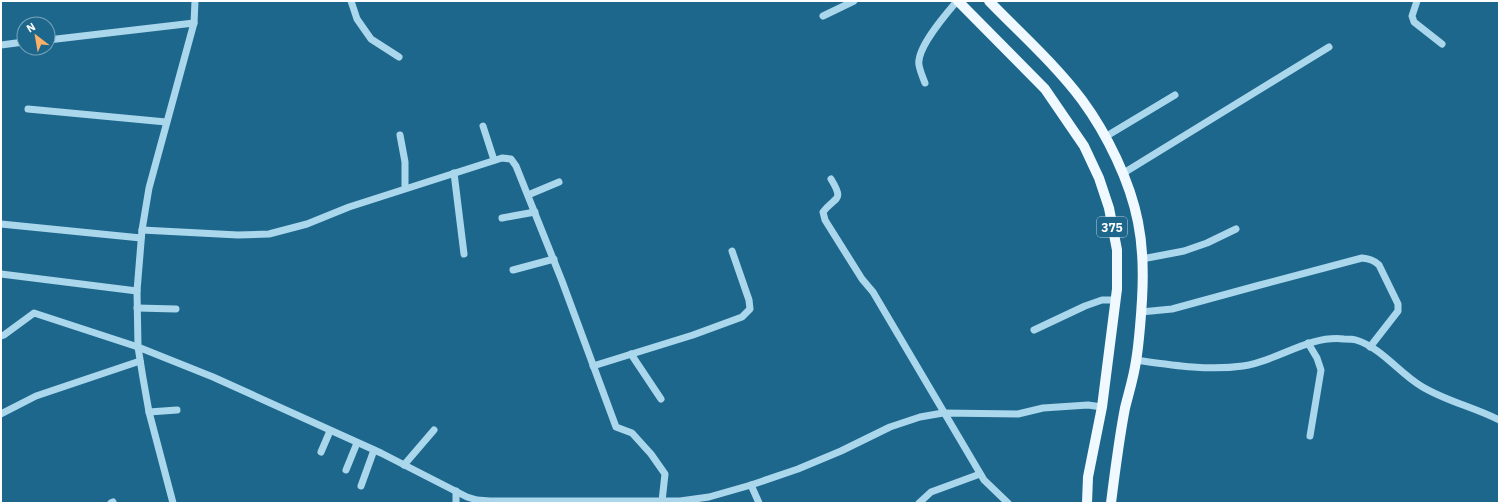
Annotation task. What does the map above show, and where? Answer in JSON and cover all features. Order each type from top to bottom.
[{"type":"main road","name":"375","points":[[957,1],[1046,89],[1084,146],[1099,178],[1109,208],[1117,250],[1118,289],[1102,407],[1088,477],[1087,503]]},
{"type":"main road","name":"375","points":[[989,1],[1061,74],[1082,100],[1105,137],[1133,200],[1139,223],[1142,259],[1141,312],[1136,360],[1125,408],[1111,503]]},
{"type":"street","points":[[173,503],[149,412],[140,361],[138,347],[137,291],[141,234],[148,188],[194,23],[195,1]]},
{"type":"street","points":[[351,1],[357,20],[371,39],[400,57]]},
{"type":"street","points":[[823,16],[854,1]]},
{"type":"street","points":[[925,83],[918,64],[921,52],[936,25],[957,1]]},
{"type":"street","points":[[1417,1],[1412,16],[1414,22],[1442,44]]},
{"type":"street","points":[[56,39],[194,23]]},
{"type":"street","points":[[1,45],[16,43]]},
{"type":"street","points":[[1122,174],[1329,47]]},
{"type":"street","points":[[1105,137],[1175,95]]},
{"type":"street","points":[[28,109],[166,122]]},
{"type":"street","points":[[483,126],[494,160]]},
{"type":"street","points":[[400,135],[405,162],[406,188]]},
{"type":"street","points":[[1,224],[141,234],[269,234],[307,224],[349,207],[494,160],[502,158],[511,159],[516,166],[554,259],[616,427],[632,433],[651,454],[665,474],[662,501]]},
{"type":"street","points":[[454,173],[464,254]]},
{"type":"street","points":[[831,179],[838,190],[838,195],[834,202],[823,212],[825,220],[862,279],[873,292],[980,474],[984,480],[1008,503]]},
{"type":"street","points":[[528,195],[559,182]]},
{"type":"street","points":[[502,218],[535,212]]},
{"type":"street","points":[[1142,259],[1184,251],[1207,243],[1236,229]]},
{"type":"street","points":[[593,366],[693,335],[742,317],[750,309],[749,300],[732,251]]},
{"type":"street","points":[[1141,312],[1172,310],[1362,258],[1370,259],[1379,265],[1398,304],[1398,310],[1370,347]]},
{"type":"street","points":[[513,270],[554,259]]},
{"type":"street","points":[[1,274],[137,291]]},
{"type":"street","points":[[1034,330],[1085,306],[1102,300],[1116,300]]},
{"type":"street","points":[[138,308],[176,308]]},
{"type":"street","points":[[1,336],[34,313],[138,347],[213,377],[374,450],[456,491],[477,500],[490,501],[662,501],[709,497],[798,470],[890,427],[920,417],[943,413],[1018,414],[1043,408],[1088,405],[1102,407]]},
{"type":"street","points":[[1136,360],[1210,368],[1243,366],[1279,356],[1308,343],[1332,338],[1356,340],[1370,347],[1420,386],[1499,420]]},
{"type":"street","points":[[1308,343],[1321,370],[1310,436]]},
{"type":"street","points":[[631,354],[661,399]]},
{"type":"street","points":[[1,414],[36,396],[140,361]]},
{"type":"street","points":[[149,412],[177,410]]},
{"type":"street","points":[[404,465],[434,430]]},
{"type":"street","points":[[321,452],[330,431]]},
{"type":"street","points":[[346,470],[357,443]]},
{"type":"street","points":[[361,486],[374,450]]},
{"type":"street","points":[[918,503],[931,492],[980,474]]},
{"type":"street","points":[[751,485],[759,503]]},
{"type":"street","points":[[456,491],[456,503]]}]
